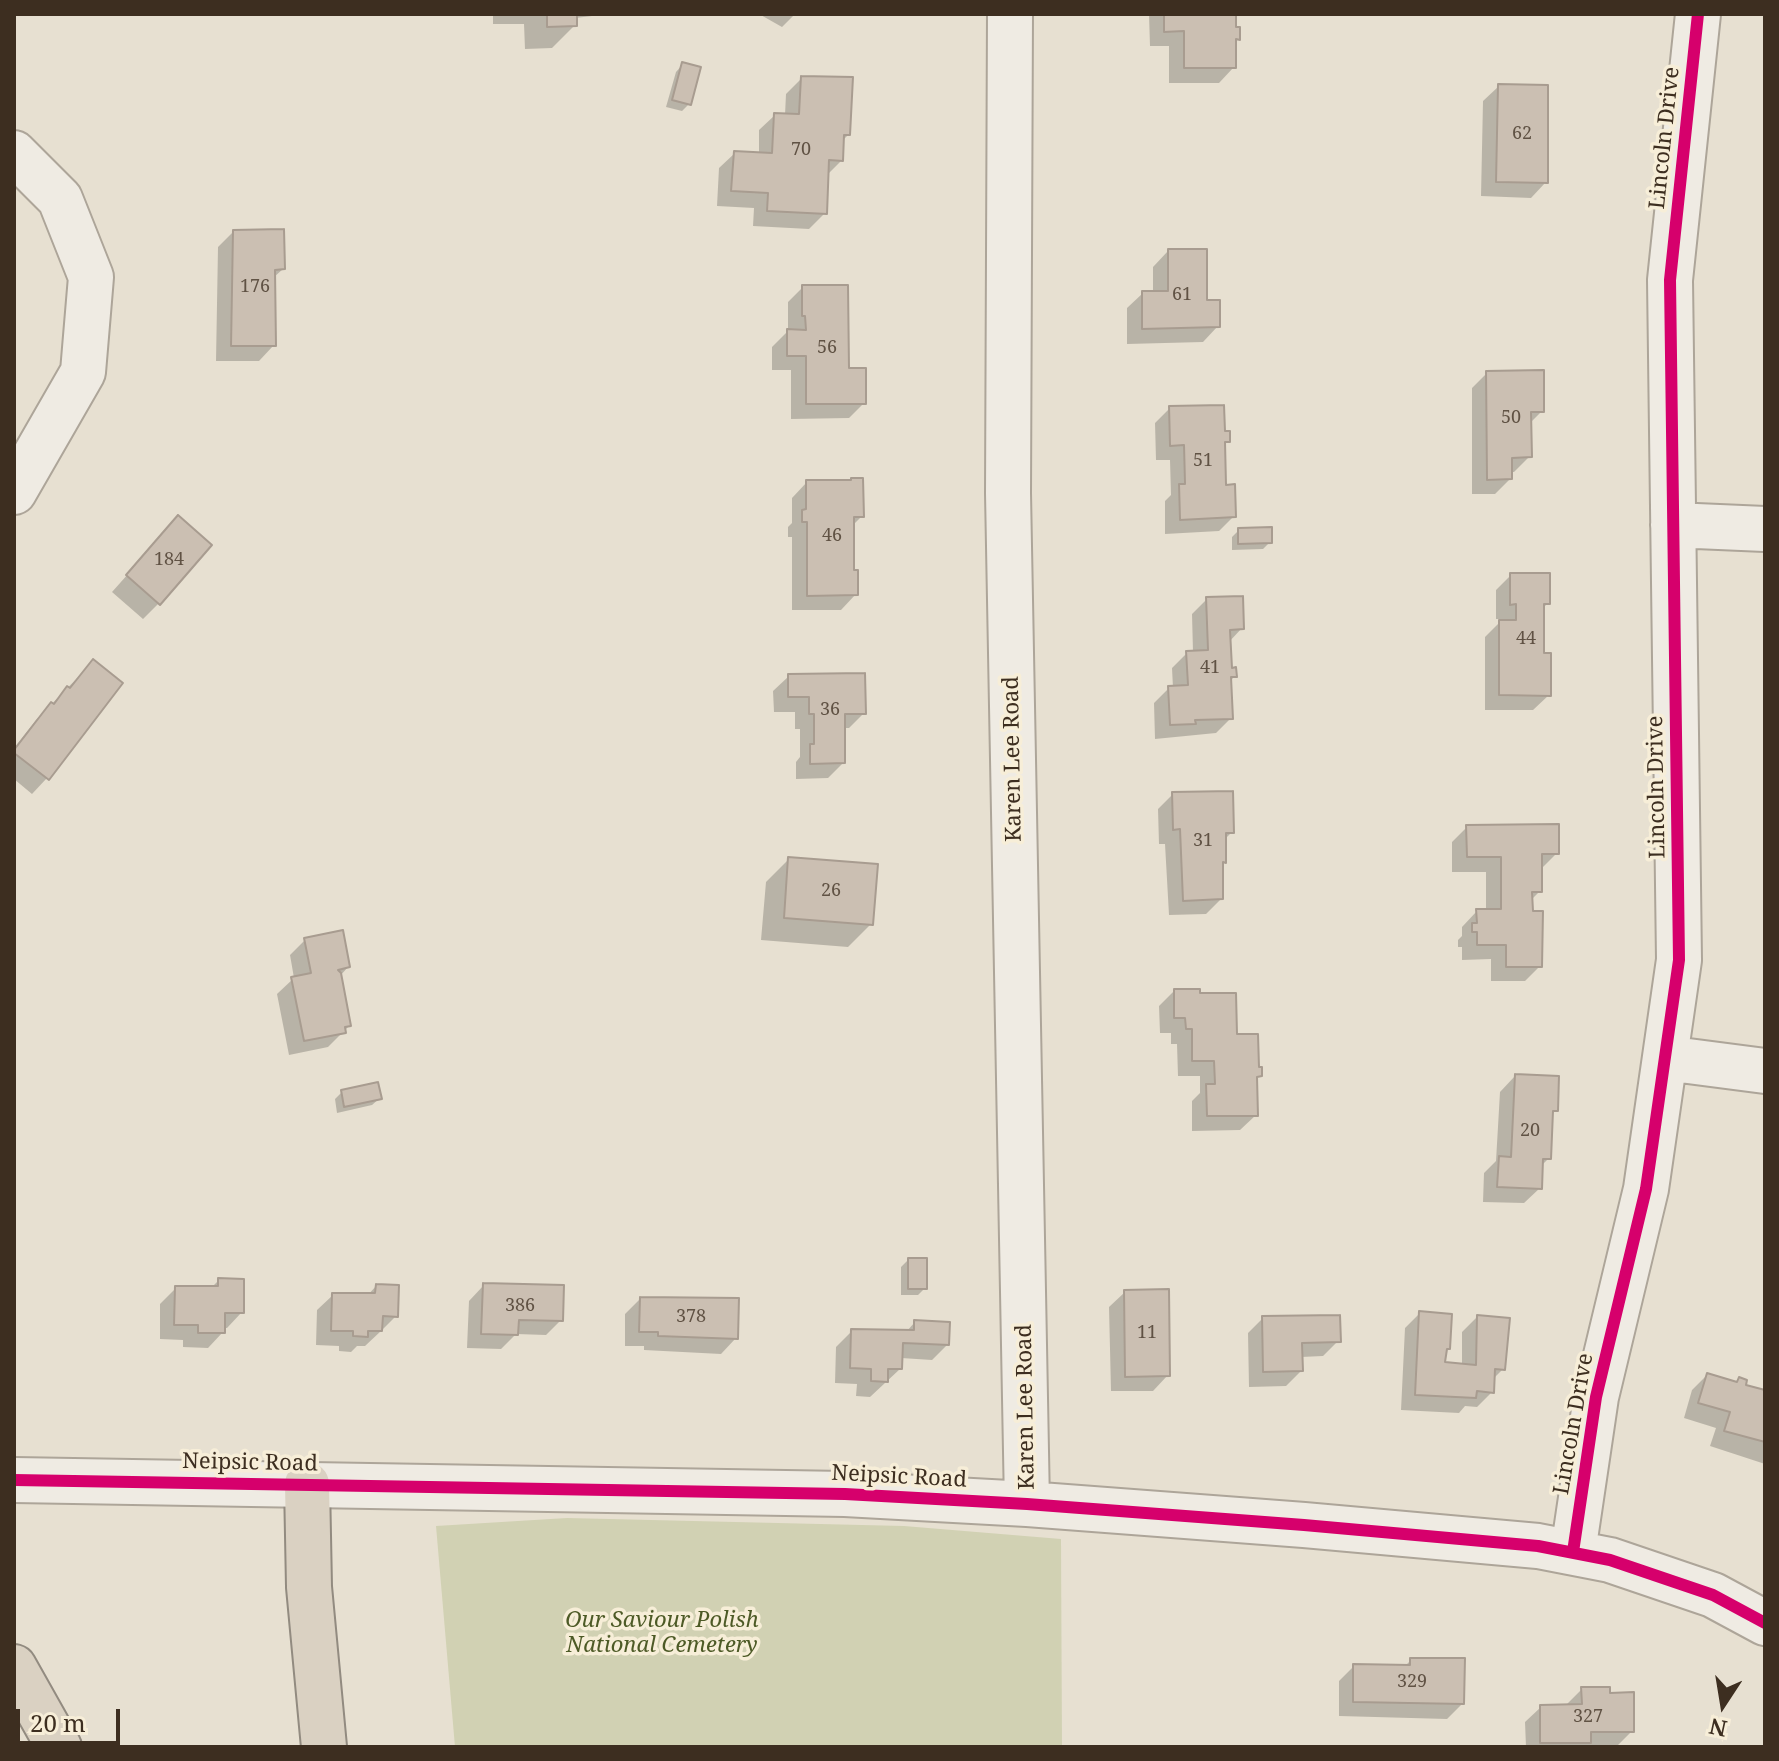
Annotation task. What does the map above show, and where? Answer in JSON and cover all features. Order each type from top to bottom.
[{"type":"highway","points":[[307,1484],[309,1587],[324,1747]]},
{"type":"highway","points":[[14,1667],[59,1747]]},
{"type":"street","name":"Karen Lee Road","points":[[1010,14],[1008,493],[1027,1504]]},
{"type":"street","name":"Lincoln Drive","points":[[1573,1552],[1596,1397],[1646,1189],[1679,960],[1670,280],[1698,14]]},
{"type":"street","points":[[14,153],[60,199],[91,277],[83,372],[14,492]]},
{"type":"street","points":[[1673,525],[1765,529]]},
{"type":"street","points":[[1665,1058],[1765,1071]]},
{"type":"street","name":"Neipsic Road","points":[[14,1480],[845,1494],[1027,1504],[1491,1541],[1573,1552],[1623,1564],[1713,1595],[1765,1623]]},
{"type":"green space","name":"Our Saviour Polish National Cemetery","points":[[567,1518],[904,1526],[1061,1539],[1062,1747],[455,1747],[436,1526]]},
{"type":"building","points":[[547,14],[577,14],[577,26],[547,27]]},
{"type":"building","points":[[1164,14],[1236,14],[1240,40],[1236,39],[1236,68],[1184,68],[1184,31],[1164,32]]},
{"type":"building","points":[[682,62],[701,67],[691,105],[672,100]]},
{"type":"building","points":[[801,76],[853,77],[850,135],[844,135],[843,161],[829,160],[827,214],[767,211],[768,193],[731,191],[734,151],[772,153],[774,113],[799,114]]},
{"type":"building","points":[[1498,84],[1548,85],[1548,183],[1496,182]]},
{"type":"building","points":[[284,229],[285,269],[275,270],[276,346],[231,346],[233,230]]},
{"type":"building","points":[[1168,249],[1207,249],[1207,300],[1220,300],[1220,327],[1142,329],[1142,291],[1168,291]]},
{"type":"building","points":[[802,285],[848,285],[849,368],[866,368],[866,404],[806,404],[806,356],[787,356],[787,329],[806,330],[805,316],[802,316]]},
{"type":"building","points":[[1544,370],[1544,412],[1531,412],[1532,457],[1512,458],[1512,479],[1487,480],[1486,371]]},
{"type":"building","points":[[1224,405],[1225,431],[1230,431],[1230,442],[1225,442],[1226,485],[1235,484],[1236,517],[1180,520],[1179,484],[1185,484],[1184,445],[1170,446],[1169,406]]},
{"type":"building","points":[[863,478],[864,517],[854,517],[854,570],[858,570],[858,595],[807,596],[807,522],[802,522],[802,510],[806,509],[806,480]]},
{"type":"building","points":[[178,515],[212,545],[160,605],[126,575]]},
{"type":"building","points":[[1272,527],[1272,543],[1238,544],[1238,528]]},
{"type":"building","points":[[1510,573],[1550,573],[1550,604],[1544,604],[1544,653],[1551,653],[1551,696],[1499,695],[1499,620],[1516,620],[1516,604],[1510,605]]},
{"type":"building","points":[[1243,596],[1244,629],[1230,630],[1232,668],[1236,667],[1237,677],[1231,677],[1233,719],[1195,720],[1196,724],[1170,725],[1168,686],[1188,685],[1186,651],[1208,650],[1206,597]]},
{"type":"building","points":[[93,659],[123,683],[49,780],[14,750],[51,702],[54,704],[67,686],[70,688]]},
{"type":"building","points":[[865,673],[866,714],[845,714],[845,763],[810,764],[814,714],[809,714],[809,697],[788,697],[788,674]]},
{"type":"building","points":[[1233,791],[1234,833],[1226,833],[1223,899],[1183,901],[1180,829],[1173,830],[1172,792]]},
{"type":"building","points":[[1559,824],[1559,854],[1542,854],[1542,892],[1532,892],[1533,911],[1543,911],[1542,967],[1506,967],[1506,945],[1477,945],[1477,932],[1472,932],[1472,923],[1477,923],[1476,909],[1501,909],[1501,857],[1467,857],[1466,825]]},
{"type":"building","points":[[788,857],[878,864],[873,925],[784,918]]},
{"type":"building","points":[[343,930],[350,967],[338,970],[351,1026],[345,1027],[346,1033],[304,1041],[291,977],[311,973],[304,938]]},
{"type":"building","points":[[1174,989],[1236,993],[1237,1034],[1258,1034],[1262,1076],[1257,1077],[1258,1116],[1207,1116],[1206,1084],[1215,1084],[1214,1061],[1192,1061],[1192,1029],[1186,1029],[1185,1018],[1174,1018]]},
{"type":"building","points":[[1515,1074],[1559,1076],[1558,1111],[1553,1111],[1551,1159],[1543,1159],[1542,1189],[1497,1187],[1499,1156],[1511,1157]]},
{"type":"building","points":[[378,1082],[382,1099],[344,1107],[341,1090]]},
{"type":"building","points":[[908,1258],[927,1258],[927,1289],[908,1289]]},
{"type":"building","points":[[218,1278],[244,1279],[244,1313],[225,1313],[225,1333],[198,1333],[198,1325],[174,1325],[175,1286],[218,1286]]},
{"type":"building","points":[[483,1283],[564,1285],[563,1321],[519,1320],[518,1335],[481,1334]]},
{"type":"building","points":[[376,1284],[399,1285],[398,1317],[383,1316],[382,1331],[368,1331],[368,1337],[353,1336],[353,1331],[331,1331],[332,1293],[375,1293]]},
{"type":"building","points":[[1169,1289],[1170,1376],[1125,1377],[1124,1290]]},
{"type":"building","points":[[640,1297],[739,1298],[738,1339],[658,1336],[658,1332],[639,1332]]},
{"type":"building","points":[[1419,1311],[1452,1314],[1450,1349],[1447,1349],[1445,1362],[1476,1365],[1477,1315],[1510,1318],[1505,1370],[1495,1369],[1494,1393],[1477,1391],[1476,1398],[1415,1395]]},
{"type":"building","points":[[1340,1315],[1341,1342],[1302,1343],[1303,1371],[1263,1372],[1262,1316]]},
{"type":"building","points":[[914,1320],[950,1322],[949,1345],[903,1343],[902,1369],[888,1369],[888,1382],[871,1381],[871,1369],[850,1368],[851,1329],[914,1330]]},
{"type":"building","points":[[1707,1373],[1737,1382],[1739,1377],[1747,1380],[1746,1385],[1765,1390],[1765,1442],[1724,1431],[1730,1412],[1698,1403]]},
{"type":"building","points":[[1410,1658],[1465,1658],[1464,1704],[1353,1702],[1353,1664],[1410,1665]]},
{"type":"building","points":[[1581,1687],[1610,1687],[1610,1693],[1634,1692],[1634,1732],[1591,1732],[1591,1743],[1540,1743],[1540,1705],[1582,1704]]},
{"type":"cycle path","points":[[1573,1552],[1596,1397],[1646,1189],[1679,960],[1670,280],[1698,14]]},
{"type":"cycle path","points":[[14,1480],[845,1494],[1304,1525],[1538,1546],[1610,1560],[1713,1595],[1765,1623]]}]
